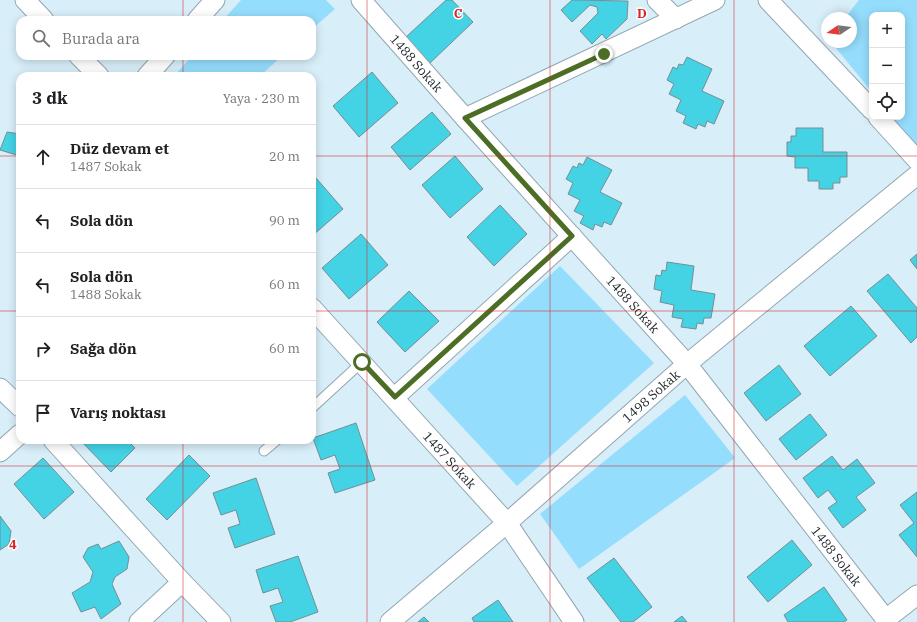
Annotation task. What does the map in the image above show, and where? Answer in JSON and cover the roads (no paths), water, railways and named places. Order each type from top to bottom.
[{"type":"street","points":[[25,0],[40,16]]},
{"type":"street","points":[[201,16],[216,0]]},
{"type":"street","name":"1488 Sokak","points":[[361,0],[465,118],[687,364],[887,620]]},
{"type":"street","points":[[657,0],[676,19]]},
{"type":"street","points":[[465,118],[715,0]]},
{"type":"street","points":[[768,0],[869,107]]},
{"type":"street","points":[[84,60],[95,72]]},
{"type":"street","points":[[151,72],[161,60]]},
{"type":"street","points":[[881,120],[917,160]]},
{"type":"street","name":"1498 Sokak","points":[[390,622],[507,523],[687,364],[917,175]]},
{"type":"street","points":[[395,397],[572,236]]},
{"type":"street","name":"1487 Sokak","points":[[316,312],[395,397],[507,523],[574,622]]},
{"type":"street","points":[[0,388],[16,403]]},
{"type":"street","points":[[0,452],[16,438]]},
{"type":"street","points":[[57,444],[182,582],[221,622]]},
{"type":"street","points":[[139,622],[182,582]]},
{"type":"street","points":[[887,620],[917,595]]},
{"type":"lane","points":[[316,404],[362,362]]},
{"type":"lane","points":[[264,451],[272,444]]}]
